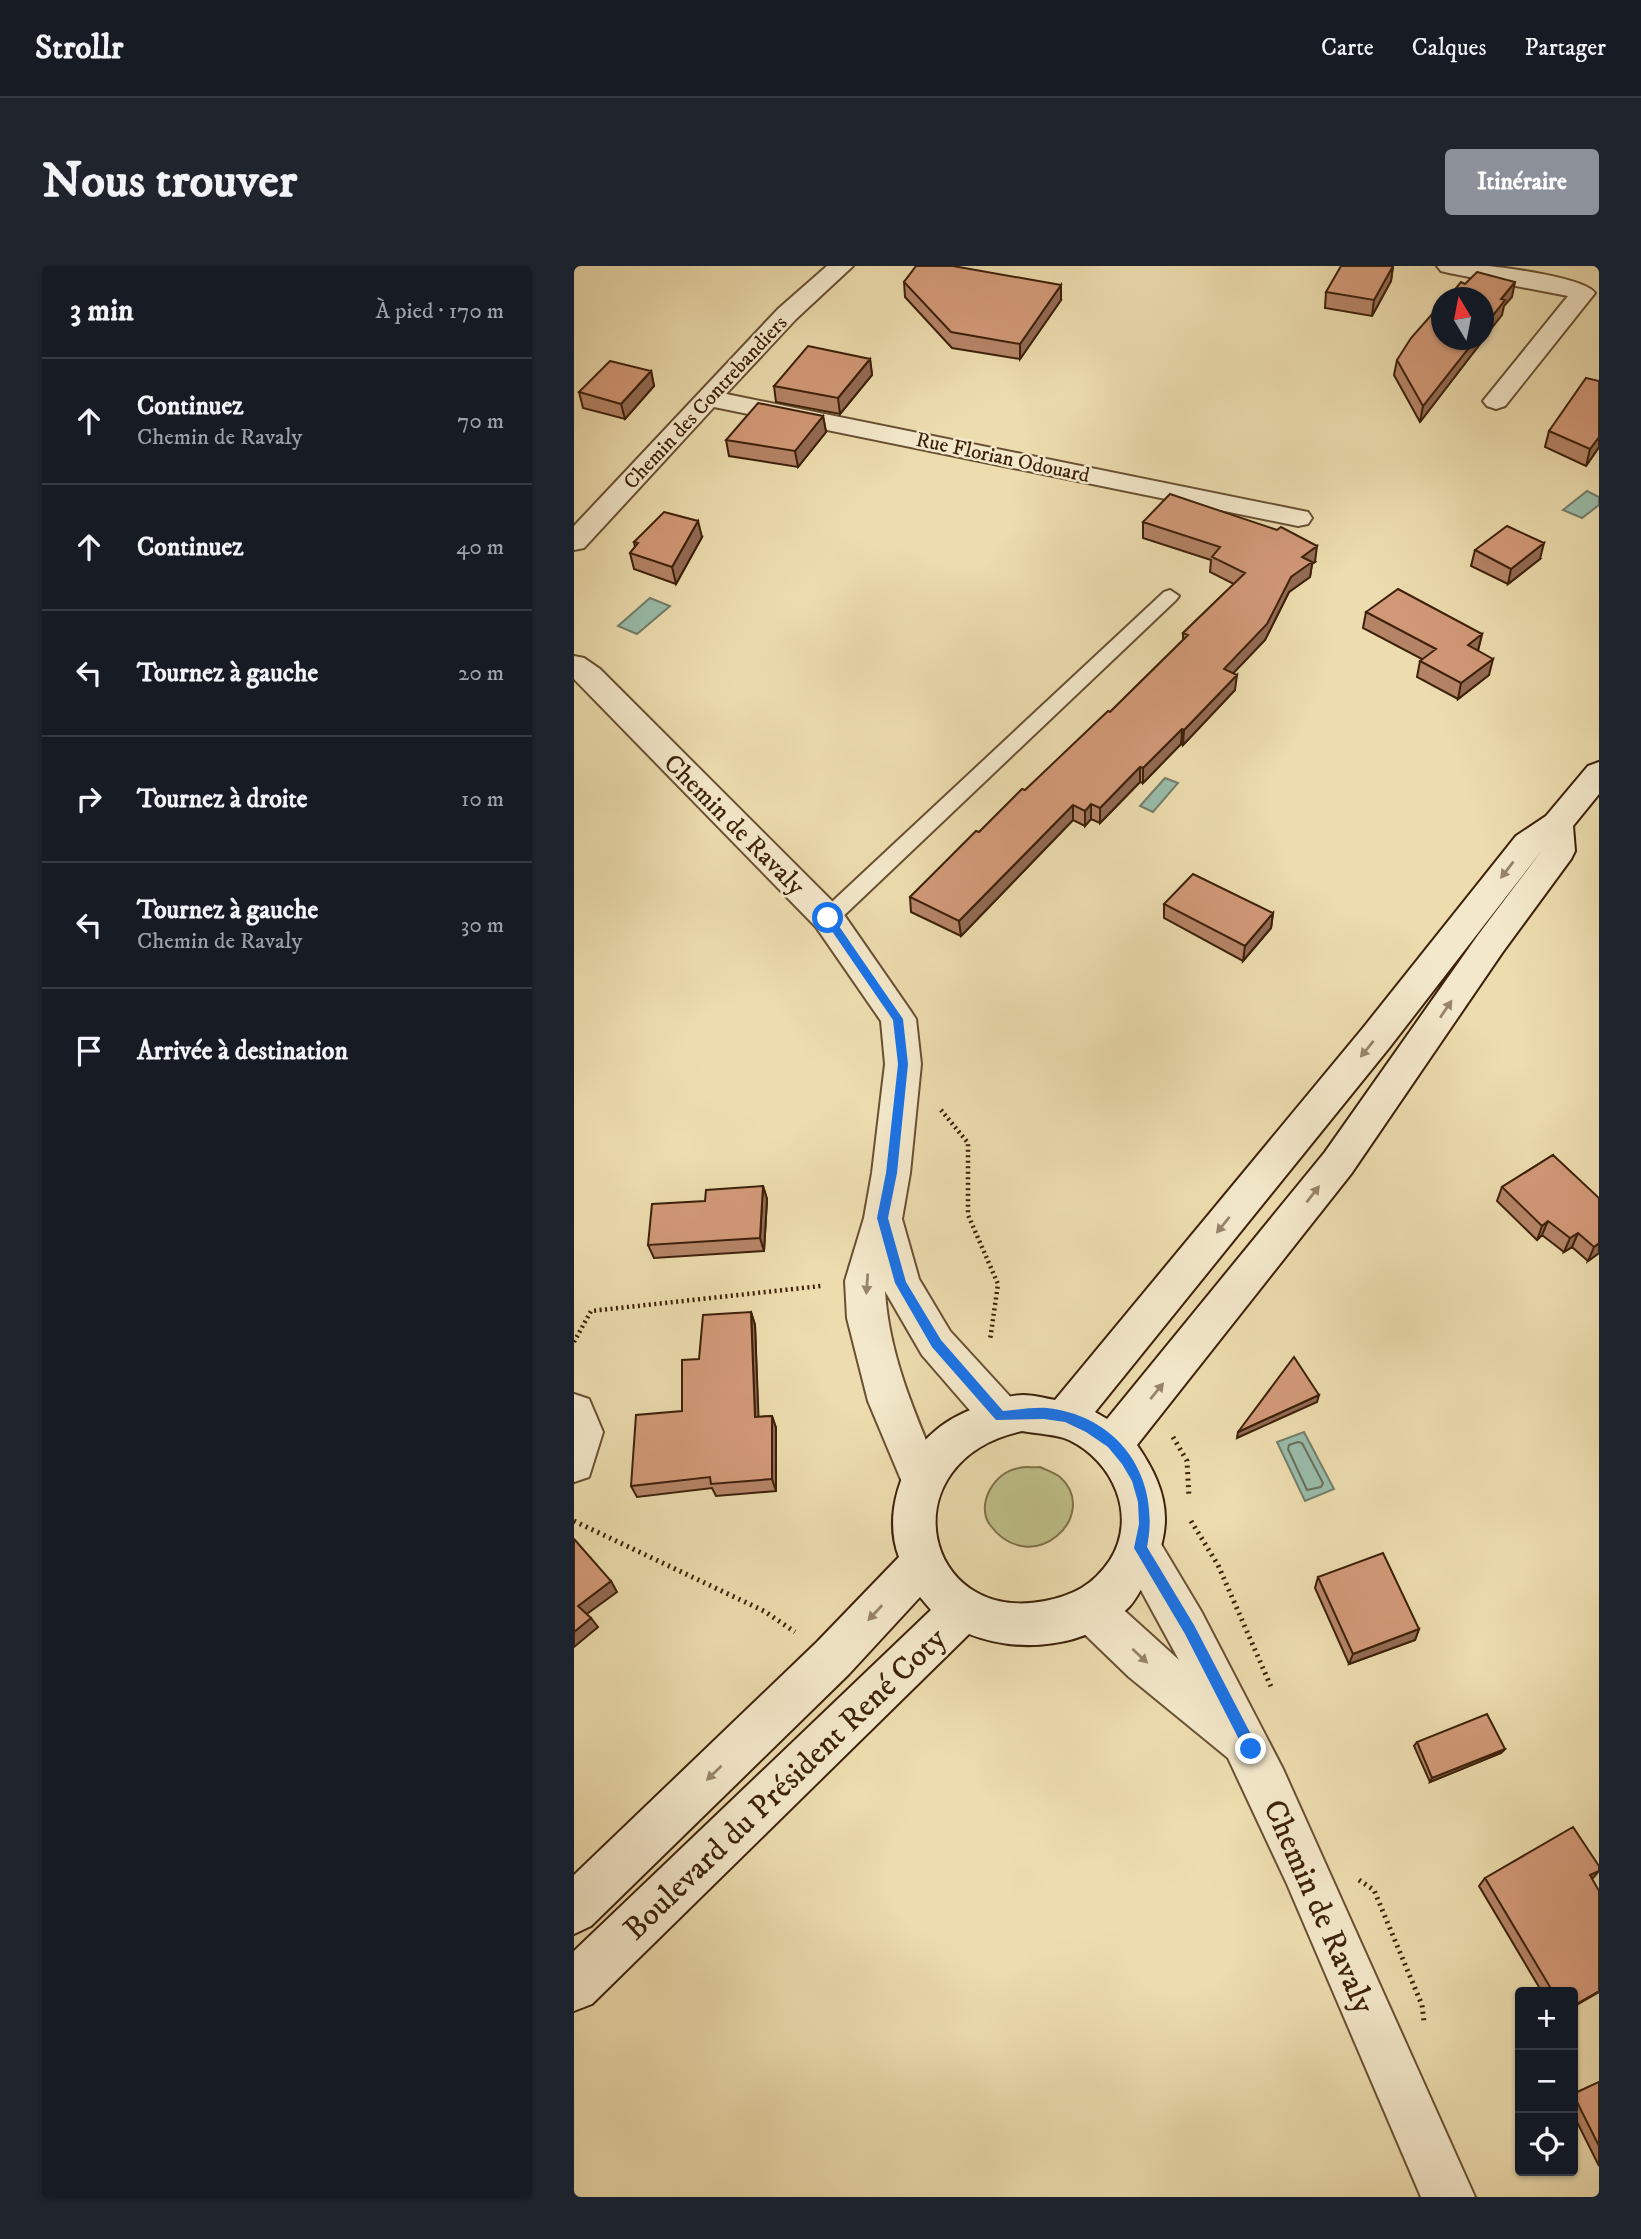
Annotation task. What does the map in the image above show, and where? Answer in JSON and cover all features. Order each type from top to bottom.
[{"type":"street","name":"Chemin des Contrebandiers","points":[[574,542],[788,314],[841,266]]},
{"type":"street","points":[[1449,266],[1560,286],[1583,293],[1496,401]]},
{"type":"street","name":"Rue Florian Odouard","points":[[709,398],[1298,518]]},
{"type":"street","name":"Chemin de Ravaly","points":[[574,665],[589,676],[828,918],[898,1019],[903,1064],[891,1173],[883,1218],[865,1281],[867,1318],[889,1401],[922,1480]]},
{"type":"street","points":[[1066,1417],[1302,1130],[1527,844],[1557,824],[1599,773]]},
{"type":"street","points":[[1112,1443],[1152,1398],[1338,1163],[1490,944],[1559,852],[1557,824]]},
{"type":"street","points":[[883,1218],[901,1283],[918,1313],[936,1343],[1000,1416]]},
{"type":"street","points":[[574,1412],[582,1432],[574,1463]]},
{"type":"street","points":[[1033,1413],[1066,1417],[1091,1428],[1112,1443],[1127,1460],[1138,1480],[1144,1502],[1145,1524],[1140,1548],[1129,1571],[1112,1592],[1090,1609],[1066,1620],[1040,1625],[1013,1626],[986,1620],[963,1609],[946,1596],[922,1563],[915,1542],[913,1522],[915,1500],[922,1480],[935,1458],[953,1440],[976,1425],[1000,1416],[1033,1413]]},
{"type":"street","name":"Chemin de Ravaly","points":[[1140,1548],[1189,1629],[1251,1749],[1448,2197]]},
{"type":"street","points":[[574,1909],[833,1658],[922,1563]]},
{"type":"street","name":"Boulevard du Président René Coty","points":[[574,1986],[963,1609]]},
{"type":"street","points":[[1090,1609],[1145,1661],[1251,1749]]},
{"type":"lane","points":[[828,918],[1170,596]]},
{"type":"path","points":[[903,1064],[968,1143],[968,1215],[998,1284],[989,1346]]},
{"type":"path","points":[[574,1342],[591,1311],[833,1285]]},
{"type":"path","points":[[1152,1398],[1187,1461],[1190,1500]]},
{"type":"path","points":[[1191,1513],[1191,1526],[1217,1565],[1233,1598]]},
{"type":"path","points":[[574,1521],[764,1611],[796,1633]]},
{"type":"green space","points":[[1040,1467],[1060,1477],[1071,1492],[1073,1508],[1067,1524],[1056,1536],[1042,1544],[1025,1546],[1007,1541],[990,1525],[986,1517],[986,1499],[990,1490],[1002,1475],[1010,1470]]},
{"type":"water","points":[[1587,491],[1599,497],[1599,505],[1582,518],[1563,510]]},
{"type":"water","points":[[650,598],[670,606],[637,634],[618,626]]},
{"type":"water","points":[[1165,778],[1178,783],[1153,812],[1140,806]]},
{"type":"water","points":[[1304,1432],[1334,1489],[1305,1501],[1277,1442]]},
{"type":"building","points":[[916,266],[953,266],[1061,285],[1020,344],[951,332],[904,282]]},
{"type":"building","points":[[1341,266],[1393,266],[1374,300],[1326,292]]},
{"type":"building","points":[[1477,272],[1515,282],[1501,299],[1505,300],[1494,314],[1494,287],[1457,287],[1461,282],[1465,284]]},
{"type":"building","points":[[1431,315],[1431,350],[1467,350],[1423,406],[1397,360],[1411,338]]},
{"type":"building","points":[[808,346],[870,359],[838,398],[774,386]]},
{"type":"building","points":[[610,361],[651,371],[621,404],[579,392]]},
{"type":"building","points":[[1586,378],[1599,381],[1599,437],[1590,449],[1549,431]]},
{"type":"building","points":[[758,403],[823,416],[795,451],[726,440]]},
{"type":"building","points":[[1170,494],[1277,530],[1281,527],[1317,546],[1302,557],[1312,562],[1291,577],[1267,624],[1224,669],[1237,675],[1184,730],[1143,768],[1140,767],[1100,808],[1091,804],[1085,811],[1073,805],[959,921],[910,897],[976,831],[979,832],[1022,789],[1025,790],[1110,712],[1188,635],[1183,633],[1245,573],[1212,557],[1220,547],[1143,522]]},
{"type":"building","points":[[664,512],[698,521],[672,567],[630,553],[638,543],[634,542]]},
{"type":"building","points":[[1507,526],[1544,543],[1511,569],[1475,550]]},
{"type":"building","points":[[1398,589],[1482,634],[1468,645],[1493,659],[1461,683],[1420,661],[1436,649],[1366,612]]},
{"type":"building","points":[[1193,874],[1273,913],[1245,946],[1164,904]]},
{"type":"building","points":[[1553,1155],[1599,1198],[1599,1243],[1594,1247],[1578,1233],[1570,1238],[1548,1221],[1542,1226],[1502,1187]]},
{"type":"building","points":[[763,1186],[760,1238],[648,1245],[652,1204],[705,1201],[706,1190]]},
{"type":"building","points":[[751,1312],[755,1417],[772,1416],[772,1479],[711,1484],[710,1477],[631,1486],[636,1415],[682,1411],[682,1360],[699,1359],[703,1315]]},
{"type":"building","points":[[1294,1357],[1319,1395],[1238,1432]]},
{"type":"building","points":[[574,1539],[611,1581],[578,1606],[591,1618],[574,1632]]},
{"type":"building","points":[[1383,1553],[1419,1629],[1353,1654],[1318,1577]]},
{"type":"building","points":[[1487,1714],[1505,1749],[1432,1778],[1417,1742]]},
{"type":"building","points":[[1573,1827],[1599,1866],[1599,1871],[1590,1875],[1599,1891],[1599,1991],[1578,2003],[1578,1987],[1550,1987],[1485,1878]]},
{"type":"building","points":[[1599,2082],[1599,2146],[1578,2104],[1578,2092]]},
{"type":"route","points":[[828,918],[898,1019],[903,1064],[891,1173],[883,1218],[901,1283],[936,1343],[1000,1416],[1044,1413],[1066,1417],[1091,1428],[1112,1443],[1127,1460],[1138,1480],[1144,1502],[1145,1524],[1140,1548],[1189,1629],[1251,1749]]}]
